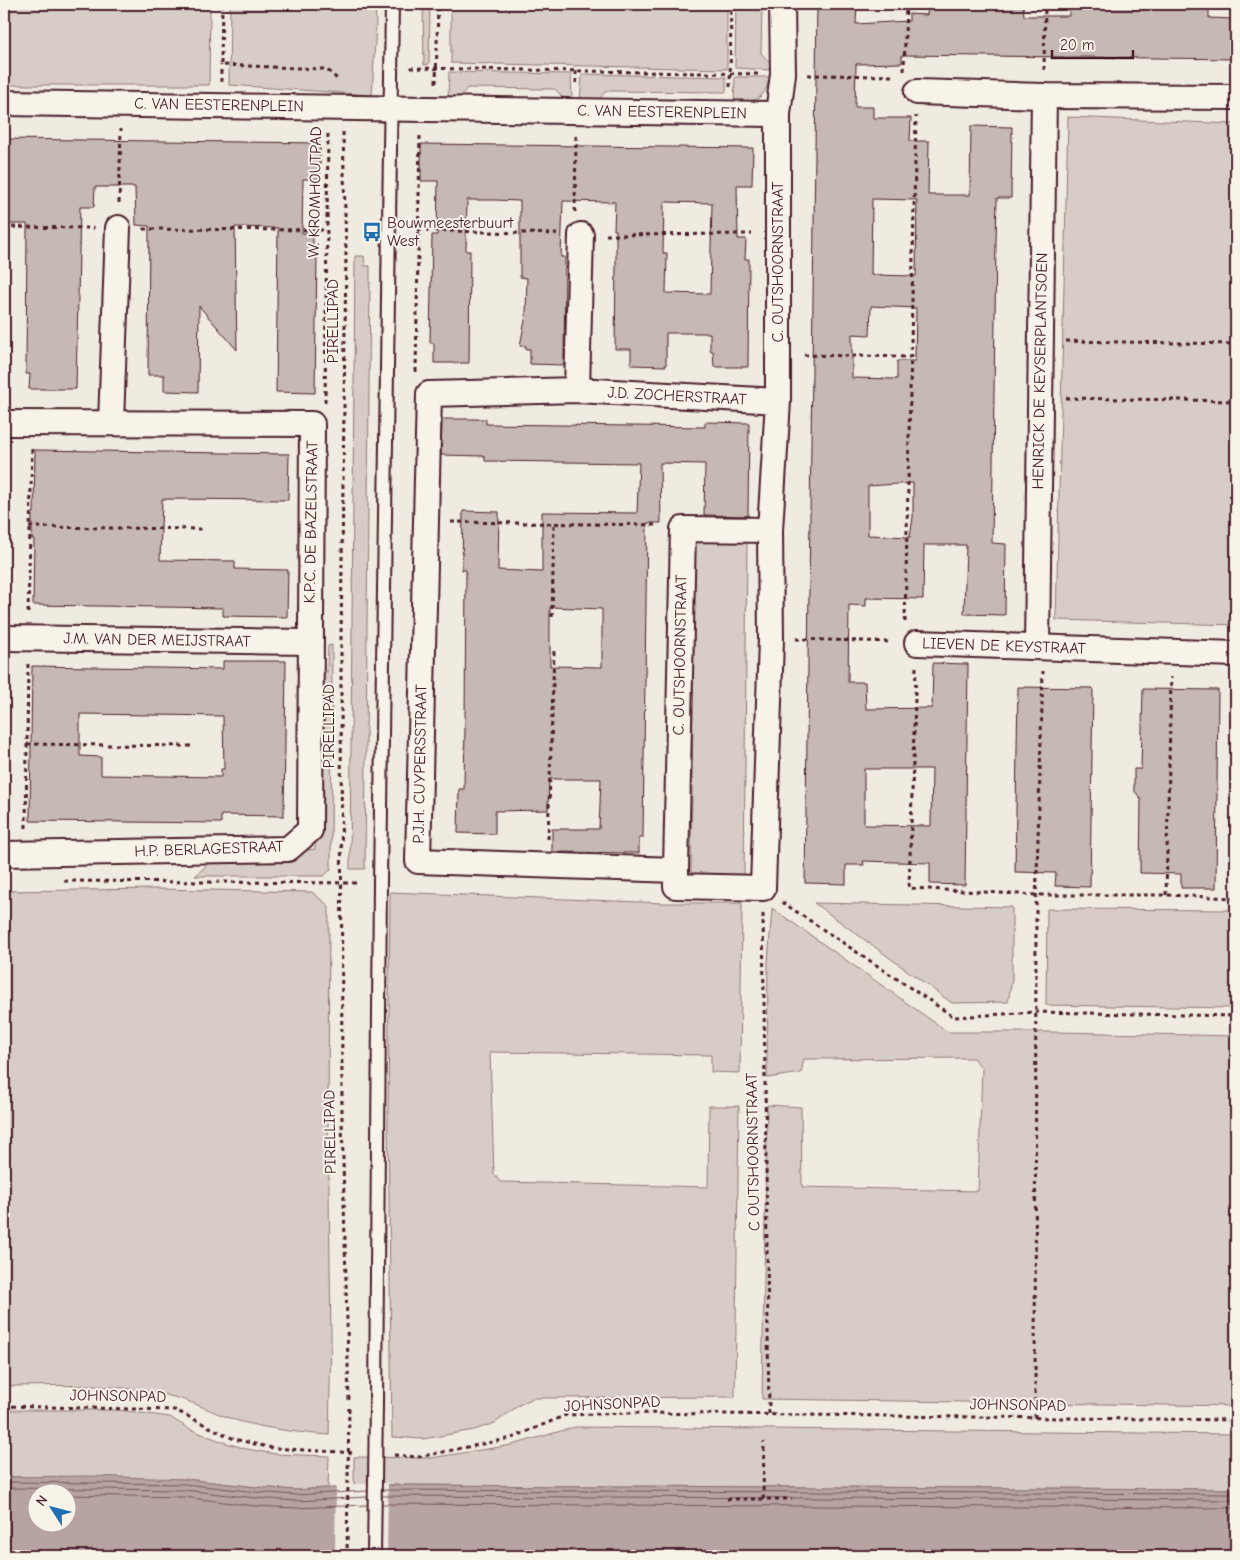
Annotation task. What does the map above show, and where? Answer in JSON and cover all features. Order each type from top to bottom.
[{"type":"street","points":[[778,114],[783,74],[782,4]]},
{"type":"street","points":[[910,84],[1044,96],[1236,97]]},
{"type":"street","name":"HENRICK DE KEYSERPLANTSOEN","points":[[1040,646],[1040,397],[1044,96]]},
{"type":"street","name":"C. VAN EESTERENPLEIN","points":[[4,102],[778,114]]},
{"type":"street","name":"C. OUTSHOORNSTRAAT","points":[[763,888],[771,639],[770,530],[778,402],[778,114]]},
{"type":"street","points":[[577,390],[578,225]]},
{"type":"street","points":[[111,423],[118,228]]},
{"type":"street","name":"J.D. ZOCHERSTRAAT","points":[[428,394],[577,390],[778,402]]},
{"type":"street","name":"P.J.H. CUYPERSSTRAAT","points":[[428,394],[418,861],[676,870]]},
{"type":"street","name":"K.P.C. DE BAZELSTRAAT","points":[[4,423],[312,424],[310,642]]},
{"type":"street","points":[[683,528],[770,530]]},
{"type":"street","name":"C. OUTSHOORNSTRAAT","points":[[676,870],[683,528]]},
{"type":"street","name":"J.M. VAN DER MEIJSTRAAT","points":[[4,638],[310,642]]},
{"type":"street","name":"H.P. BERLAGESTRAAT","points":[[4,854],[288,849],[310,830],[310,642]]},
{"type":"street","name":"LIEVEN DE KEYSTRAAT","points":[[910,643],[1236,654]]},
{"type":"street","points":[[676,870],[676,886],[763,888]]},
{"type":"lane","points":[[374,1556],[380,892],[392,4]]},
{"type":"path","name":"PIRELLIPAD","points":[[222,4],[221,65],[323,69],[336,76],[341,83],[336,107],[346,262],[341,640],[342,1118],[349,1404],[347,1556]]},
{"type":"path","points":[[428,394],[415,371],[428,109],[437,70],[438,4]]},
{"type":"path","points":[[729,113],[731,4]]},
{"type":"path","points":[[906,4],[910,84],[909,888],[1037,895],[1166,895],[1236,898]]},
{"type":"path","points":[[1044,96],[1045,4]]},
{"type":"path","points":[[407,68],[437,70],[783,74],[910,84]]},
{"type":"path","points":[[576,71],[578,225]]},
{"type":"path","points":[[118,228],[122,104]]},
{"type":"path","name":"W. KROMHOUTPAD","points":[[312,424],[325,403],[327,230],[336,107]]},
{"type":"path","points":[[4,227],[327,230]]},
{"type":"path","points":[[1041,340],[1236,344]]},
{"type":"path","points":[[778,354],[910,358]]},
{"type":"path","points":[[1040,397],[1236,401]]},
{"type":"path","points":[[426,522],[554,523],[683,528]]},
{"type":"path","points":[[552,617],[554,523]]},
{"type":"path","points":[[29,527],[203,529]]},
{"type":"path","name":"LIEVEN DE KEYSTRAAT","points":[[771,639],[910,643]]},
{"type":"path","points":[[1035,1418],[1036,1012],[1040,646]]},
{"type":"path","points":[[547,865],[554,651]]},
{"type":"path","points":[[1166,895],[1171,651]]},
{"type":"path","points":[[26,744],[193,746]]},
{"type":"path","points":[[59,881],[342,884]]},
{"type":"path","points":[[763,888],[954,1017],[1036,1012],[1236,1016]]},
{"type":"path","name":"C OUTSHOORNSTRAAT","points":[[763,888],[769,1415]]},
{"type":"path","name":"JOHNSONPAD","points":[[4,1406],[175,1410],[234,1439],[272,1448],[363,1453]]},
{"type":"path","name":"JOHNSONPAD","points":[[390,1455],[418,1457],[512,1438],[566,1415],[631,1413],[1236,1420]]},
{"type":"path","points":[[763,1499],[764,1442]]},
{"type":"path","points":[[727,1499],[792,1499]]},
{"type":"shaded area","points":[[4,4],[210,4],[209,85],[4,85]]},
{"type":"shaded area","points":[[230,4],[375,4],[376,24],[372,95],[229,85]]},
{"type":"shaded area","points":[[423,4],[430,4],[429,64],[424,65]]},
{"type":"shaded area","points":[[451,4],[727,4],[727,69],[451,63]]},
{"type":"shaded area","points":[[736,4],[762,4],[761,53],[770,63],[769,70],[735,68]]},
{"type":"shaded area","points":[[449,72],[571,74],[572,101],[566,101],[555,89],[467,88],[459,99],[448,100]]},
{"type":"shaded area","points":[[582,74],[726,77],[726,92],[606,91],[597,101],[580,101]]},
{"type":"shaded area","points":[[735,77],[769,77],[765,91],[758,98],[747,102],[734,103]]},
{"type":"shaded area","points":[[1068,117],[1236,124],[1236,625],[1056,620]]},
{"type":"shaded area","points":[[355,256],[364,256],[365,266],[370,266],[365,869],[350,869]]},
{"type":"shaded area","points":[[695,539],[747,540],[744,878],[691,876]]},
{"type":"shaded area","points":[[332,645],[331,869],[324,876],[195,876],[209,863],[315,849],[318,673],[327,672],[328,646]]},
{"type":"shaded area","points":[[157,889],[312,892],[329,906],[328,1120],[331,1337],[329,1435],[253,1424],[233,1419],[183,1400],[153,1392],[89,1386],[4,1386],[4,891]]},
{"type":"shaded area","points":[[390,892],[664,903],[742,903],[740,1073],[711,1072],[711,1055],[490,1052],[494,1174],[500,1182],[708,1187],[709,1106],[739,1106],[735,1397],[533,1398],[519,1405],[495,1423],[474,1430],[423,1439],[392,1437],[388,1123]]},
{"type":"shaded area","points":[[814,903],[1012,907],[1012,979],[1008,1002],[952,1003]]},
{"type":"shaded area","points":[[772,908],[948,1032],[1058,1032],[1236,1036],[1236,1406],[762,1399],[767,1105],[801,1107],[802,1187],[978,1191],[982,1068],[973,1058],[804,1059],[801,1073],[767,1078],[768,962]]},
{"type":"shaded area","points":[[1047,909],[1236,910],[1236,1008],[1046,1005]]},
{"type":"shaded area","points":[[4,1410],[119,1410],[170,1417],[189,1429],[247,1449],[275,1454],[329,1456],[328,1488],[296,1490],[185,1479],[4,1477]]},
{"type":"shaded area","points":[[575,1427],[1236,1434],[1236,1489],[354,1486],[354,1457],[431,1458],[512,1445]]},
{"type":"water","points":[[87,1476],[185,1479],[296,1490],[384,1485],[1236,1489],[1236,1556],[4,1556],[4,1477]]},
{"type":"pier","points":[[388,1483],[387,1556],[335,1556],[336,1485]]},
{"type":"building","points":[[817,4],[857,4],[856,24],[909,21],[909,14],[927,15],[928,4],[1023,4],[1024,16],[1069,16],[1069,4],[1209,4],[1209,18],[1236,19],[1236,59],[902,55],[902,63],[856,64],[855,107],[873,107],[873,118],[911,118],[910,141],[929,141],[928,195],[970,195],[971,126],[1012,127],[1011,198],[997,198],[996,243],[992,543],[1006,544],[1005,615],[964,614],[966,545],[924,545],[923,599],[866,598],[866,606],[849,605],[848,682],[865,682],[866,709],[932,708],[933,663],[968,664],[965,885],[930,884],[930,863],[863,861],[864,865],[846,865],[846,884],[805,883]],"holes":[[[872,199],[917,200],[916,276],[871,275]],[[871,306],[916,308],[915,361],[897,361],[897,379],[852,378],[852,334],[870,335]],[[913,483],[913,517],[910,537],[868,535],[868,486]],[[864,769],[932,769],[931,826],[864,825]]]},
{"type":"building","points":[[4,139],[320,143],[320,179],[303,179],[302,233],[313,233],[313,254],[317,254],[315,393],[276,392],[278,228],[235,227],[237,350],[199,306],[198,392],[164,391],[164,375],[148,375],[149,226],[136,225],[135,187],[95,187],[94,207],[80,207],[76,389],[29,389],[30,374],[26,374],[27,224],[4,224]]},
{"type":"building","points":[[421,144],[753,148],[752,185],[737,185],[738,239],[746,239],[745,259],[749,259],[748,367],[714,367],[713,351],[710,351],[710,333],[666,333],[666,366],[631,365],[631,349],[615,349],[615,202],[563,201],[561,257],[565,257],[564,365],[530,364],[530,349],[526,349],[526,346],[520,346],[526,315],[527,278],[520,277],[520,201],[494,200],[467,200],[466,251],[470,251],[469,363],[434,363],[434,343],[430,343],[432,235],[437,235],[438,181],[421,181]],"holes":[[[664,202],[712,203],[710,294],[666,293],[667,253],[663,253]]]},
{"type":"building","points":[[442,419],[486,419],[486,424],[705,427],[705,422],[749,423],[748,516],[704,515],[705,464],[660,463],[661,523],[647,523],[643,838],[639,838],[639,853],[552,852],[552,829],[599,829],[601,779],[549,779],[548,810],[495,811],[495,834],[458,833],[459,789],[464,789],[466,570],[462,570],[463,511],[499,512],[498,570],[542,572],[542,512],[637,513],[639,463],[485,461],[485,456],[441,455]],"holes":[[[550,607],[602,609],[602,667],[550,666]]]},
{"type":"building","points":[[35,450],[289,454],[288,500],[162,499],[160,560],[235,561],[235,569],[288,570],[287,617],[223,616],[223,608],[33,605],[34,539],[32,539],[32,513],[34,513]]},
{"type":"building","points":[[223,661],[286,661],[284,816],[221,815],[221,823],[30,821],[32,666],[223,669]],"holes":[[[80,714],[223,716],[224,769],[221,769],[221,777],[101,775],[101,757],[80,756]]]},
{"type":"building","points":[[1018,687],[1093,688],[1090,887],[1055,886],[1056,873],[1015,872]]},
{"type":"building","points":[[1143,689],[1218,690],[1216,888],[1181,888],[1181,874],[1140,873],[1141,799],[1134,790],[1134,769],[1141,769]]},
{"type":"place","name":"Bouwmeesterbuurt West","points":[[372,232]]}]
